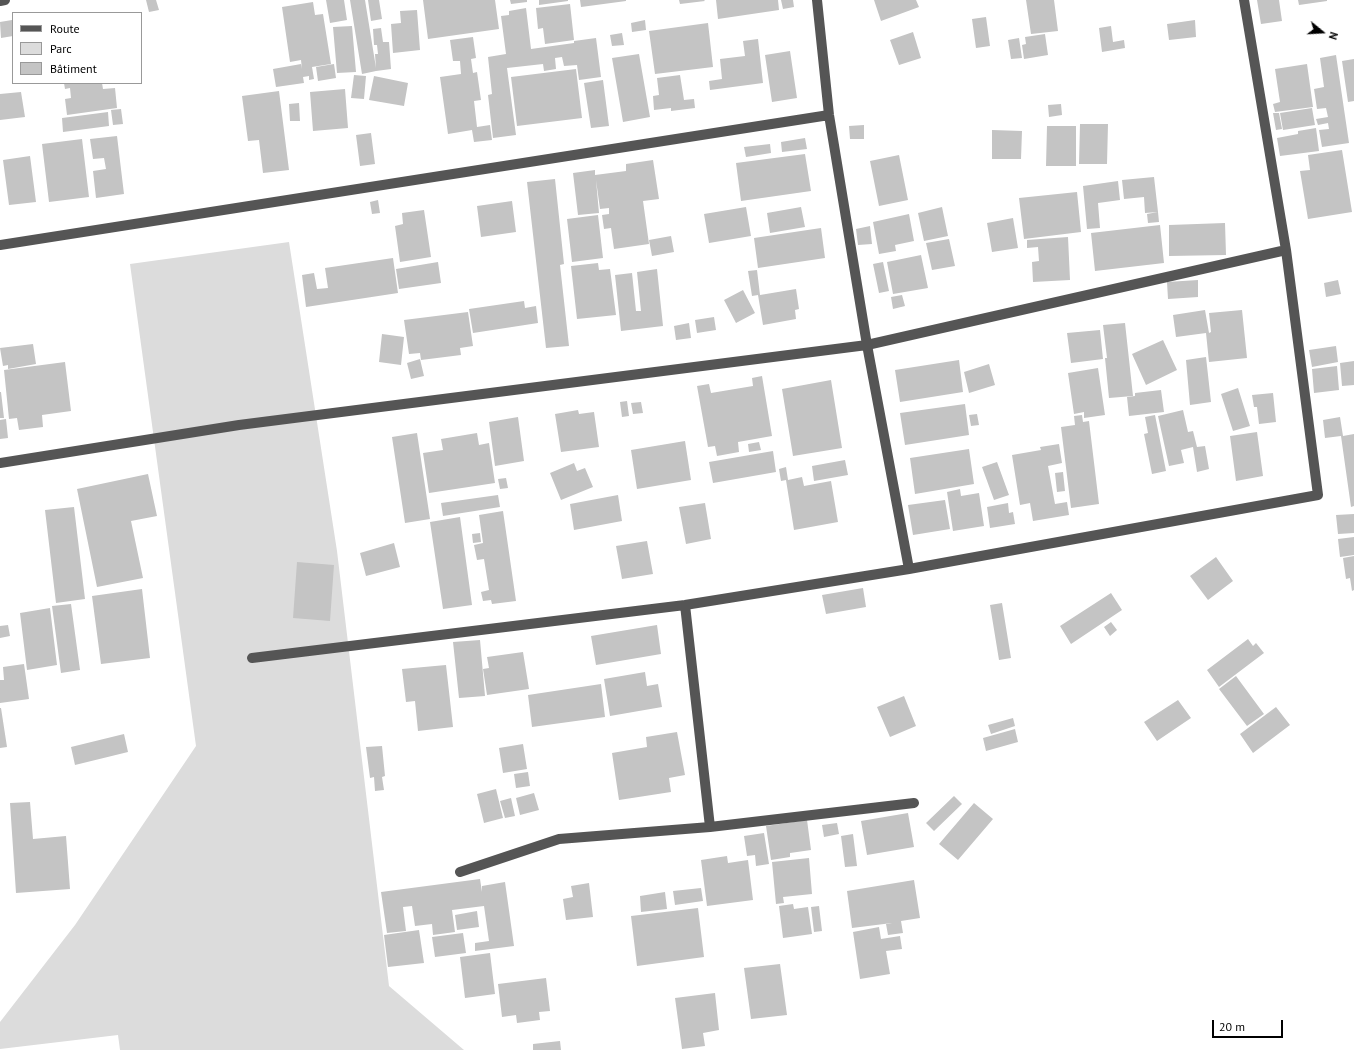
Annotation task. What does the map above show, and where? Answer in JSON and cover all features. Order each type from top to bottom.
[{"type":"street","points":[[0,1],[5,0]]},
{"type":"street","points":[[817,0],[829,115],[867,345],[909,569]]},
{"type":"street","points":[[252,658],[685,605],[909,569],[1318,496],[1286,250],[1244,0]]},
{"type":"street","points":[[0,245],[829,115]]},
{"type":"street","points":[[0,463],[239,425],[867,345],[1286,250]]},
{"type":"street","points":[[685,605],[710,827]]},
{"type":"street","points":[[460,872],[559,839],[710,827],[914,803]]},
{"type":"green space","points":[[289,242],[337,551],[389,986],[464,1050],[120,1050],[118,1035],[0,1049],[0,1022],[75,925],[196,746],[130,264]]},
{"type":"building","points":[[146,0],[156,0],[159,10],[149,12]]},
{"type":"building","points":[[326,0],[344,0],[347,20],[330,23]]},
{"type":"building","points":[[350,0],[365,0],[376,68],[375,54],[378,54],[377,45],[374,45],[373,29],[381,28],[383,42],[389,42],[391,69],[362,74]]},
{"type":"building","points":[[368,0],[379,0],[382,19],[371,21]]},
{"type":"building","points":[[423,0],[495,0],[499,29],[428,39]]},
{"type":"building","points":[[510,0],[527,0],[527,2],[511,4]]},
{"type":"building","points":[[539,0],[568,0],[568,1],[539,5]]},
{"type":"building","points":[[580,0],[626,0],[626,1],[581,7]]},
{"type":"building","points":[[679,0],[704,0],[705,1],[680,4]]},
{"type":"building","points":[[716,0],[778,0],[779,10],[718,19]]},
{"type":"building","points":[[781,0],[793,0],[794,7],[783,9]]},
{"type":"building","points":[[874,0],[916,0],[919,7],[881,21]]},
{"type":"building","points":[[1026,0],[1054,0],[1058,31],[1031,34]]},
{"type":"building","points":[[1257,0],[1279,0],[1282,21],[1261,24]]},
{"type":"building","points":[[1298,0],[1327,0],[1327,1],[1299,5]]},
{"type":"building","points":[[313,2],[315,15],[323,14],[331,64],[312,67],[314,79],[309,80],[309,76],[303,77],[304,83],[276,87],[273,69],[301,64],[302,69],[301,60],[290,62],[282,7]]},
{"type":"building","points":[[570,4],[574,40],[545,44],[543,28],[538,29],[536,8]]},
{"type":"building","points":[[526,8],[531,49],[574,43],[574,41],[596,38],[601,77],[579,80],[577,65],[564,66],[562,57],[555,58],[556,69],[544,71],[543,64],[507,68],[516,135],[493,138],[488,95],[492,94],[488,57],[506,54],[501,16],[509,15],[509,11]]},
{"type":"building","points":[[417,10],[420,50],[393,53],[391,24],[401,23],[400,11]]},
{"type":"building","points":[[986,17],[990,46],[976,48],[972,19]]},
{"type":"building","points":[[12,20],[12,36],[1,38],[0,22]]},
{"type":"building","points":[[645,20],[646,30],[632,32],[631,23]]},
{"type":"building","points":[[1195,20],[1196,37],[1169,40],[1167,24]]},
{"type":"building","points":[[708,23],[713,67],[655,74],[649,31]]},
{"type":"building","points":[[352,26],[356,72],[337,73],[333,27]]},
{"type":"building","points":[[1111,26],[1113,42],[1124,40],[1125,48],[1102,52],[1099,28]]},
{"type":"building","points":[[913,32],[921,58],[899,65],[890,40]]},
{"type":"building","points":[[622,33],[624,45],[612,46],[610,35]]},
{"type":"building","points":[[1045,34],[1048,55],[1024,59],[1022,45],[1026,44],[1025,37]]},
{"type":"building","points":[[473,37],[476,58],[471,59],[473,73],[477,72],[481,100],[474,101],[477,127],[490,125],[492,140],[474,142],[472,130],[448,134],[440,77],[461,74],[460,61],[453,61],[450,40]]},
{"type":"building","points":[[1019,38],[1022,58],[1011,59],[1008,40]]},
{"type":"building","points":[[758,39],[763,83],[710,90],[709,81],[722,79],[720,59],[745,56],[743,41]]},
{"type":"building","points":[[790,51],[797,98],[772,102],[765,55]]},
{"type":"building","points":[[639,54],[650,117],[623,122],[612,58]]},
{"type":"building","points":[[1336,55],[1349,143],[1322,147],[1319,130],[1329,129],[1328,123],[1318,125],[1316,119],[1328,117],[1326,108],[1317,109],[1314,89],[1324,87],[1320,58]]},
{"type":"building","points":[[1354,59],[1354,101],[1348,102],[1342,61]]},
{"type":"building","points":[[334,64],[336,78],[318,81],[316,67]]},
{"type":"building","points":[[1307,64],[1313,107],[1275,112],[1273,104],[1280,102],[1275,69]]},
{"type":"building","points":[[576,69],[582,118],[517,126],[511,77]]},
{"type":"building","points":[[354,75],[366,76],[364,99],[351,98]]},
{"type":"building","points":[[680,75],[684,100],[694,99],[695,108],[671,111],[671,108],[654,110],[653,96],[659,95],[657,78]]},
{"type":"building","points":[[374,76],[408,83],[404,106],[369,100]]},
{"type":"building","points":[[603,80],[609,126],[591,128],[584,83]]},
{"type":"building","points":[[64,84],[102,84],[103,89],[115,88],[117,108],[67,115],[65,99],[71,98],[70,88],[65,89]]},
{"type":"building","points":[[345,89],[348,128],[313,131],[310,92]]},
{"type":"building","points":[[279,91],[289,170],[263,173],[259,140],[248,141],[242,96]]},
{"type":"building","points":[[21,92],[25,117],[0,120],[0,94]]},
{"type":"building","points":[[299,103],[300,121],[290,121],[289,104]]},
{"type":"building","points":[[1061,104],[1062,115],[1049,117],[1048,105]]},
{"type":"building","points":[[1312,108],[1315,125],[1283,130],[1280,113]]},
{"type":"building","points":[[121,109],[123,124],[113,125],[111,110]]},
{"type":"building","points":[[108,112],[109,126],[63,132],[62,118]]},
{"type":"building","points":[[1273,113],[1279,113],[1282,129],[1276,130]]},
{"type":"building","points":[[1080,124],[1108,124],[1107,164],[1079,164]]},
{"type":"building","points":[[864,125],[864,139],[850,139],[849,126]]},
{"type":"building","points":[[1047,126],[1076,126],[1076,166],[1046,166]]},
{"type":"building","points":[[1316,128],[1319,151],[1280,156],[1277,138],[1298,134],[1298,131]]},
{"type":"building","points":[[992,130],[1022,131],[1021,159],[992,159]]},
{"type":"building","points":[[371,133],[375,164],[360,166],[356,135]]},
{"type":"building","points":[[117,136],[124,194],[96,198],[93,171],[106,169],[104,158],[93,159],[90,139]]},
{"type":"building","points":[[805,138],[807,149],[782,152],[781,142]]},
{"type":"building","points":[[82,139],[89,197],[49,202],[42,144]]},
{"type":"building","points":[[770,144],[771,153],[746,157],[744,147]]},
{"type":"building","points":[[1342,150],[1352,212],[1308,219],[1300,171],[1310,170],[1308,155]]},
{"type":"building","points":[[805,154],[811,191],[741,201],[736,163]]},
{"type":"building","points":[[899,155],[908,200],[879,206],[870,161]]},
{"type":"building","points":[[30,156],[36,202],[9,205],[3,160]]},
{"type":"building","points":[[653,160],[659,199],[643,201],[649,244],[614,249],[611,228],[604,229],[602,215],[609,214],[609,208],[600,209],[596,180],[599,213],[578,215],[573,173],[595,170],[595,175],[626,171],[626,164]]},
{"type":"building","points":[[1154,177],[1158,212],[1145,213],[1144,197],[1124,199],[1122,180]]},
{"type":"building","points":[[555,179],[564,264],[560,265],[569,346],[546,348],[527,182]]},
{"type":"building","points":[[1118,181],[1120,200],[1098,203],[1100,228],[1087,229],[1083,186]]},
{"type":"building","points":[[1077,192],[1081,232],[1024,239],[1019,198]]},
{"type":"building","points":[[378,200],[380,213],[372,214],[370,202]]},
{"type":"building","points":[[512,201],[516,232],[481,237],[477,206]]},
{"type":"building","points":[[746,207],[751,236],[709,243],[704,214]]},
{"type":"building","points":[[801,207],[805,227],[770,233],[767,213]]},
{"type":"building","points":[[942,207],[948,236],[924,241],[918,213]]},
{"type":"building","points":[[424,210],[431,257],[400,262],[395,226],[403,224],[402,213]]},
{"type":"building","points":[[1158,212],[1159,222],[1148,223],[1147,214]]},
{"type":"building","points":[[909,214],[914,241],[895,245],[896,251],[879,254],[873,222]]},
{"type":"building","points":[[598,215],[603,258],[572,262],[567,219]]},
{"type":"building","points":[[1013,218],[1018,248],[992,252],[987,223]]},
{"type":"building","points":[[1225,223],[1226,255],[1169,256],[1169,225]]},
{"type":"building","points":[[1160,225],[1164,263],[1095,271],[1091,233]]},
{"type":"building","points":[[870,226],[872,244],[858,245],[856,229]]},
{"type":"building","points":[[821,228],[825,258],[758,268],[754,238]]},
{"type":"building","points":[[671,236],[674,252],[652,256],[649,240]]},
{"type":"building","points":[[1068,237],[1070,280],[1033,282],[1032,262],[1039,261],[1038,247],[1027,248],[1027,240]]},
{"type":"building","points":[[949,239],[955,266],[932,270],[926,243]]},
{"type":"building","points":[[921,255],[928,288],[893,294],[887,262]]},
{"type":"building","points":[[393,258],[398,293],[306,307],[302,275],[314,273],[317,289],[328,288],[325,268]]},
{"type":"building","points":[[438,262],[441,283],[399,289],[396,269]]},
{"type":"building","points":[[883,262],[889,291],[879,293],[873,264]]},
{"type":"building","points":[[598,263],[599,270],[610,269],[616,315],[577,319],[571,266]]},
{"type":"building","points":[[657,269],[663,326],[621,331],[615,275],[632,273],[636,311],[641,311],[637,272]]},
{"type":"building","points":[[757,270],[760,295],[796,289],[799,309],[795,310],[796,319],[763,325],[758,295],[752,296],[748,271]]},
{"type":"building","points":[[1198,280],[1198,297],[1168,299],[1167,282]]},
{"type":"building","points":[[1338,280],[1341,294],[1326,297],[1324,283]]},
{"type":"building","points":[[743,290],[755,313],[736,323],[724,300]]},
{"type":"building","points":[[902,295],[905,306],[893,309],[891,297]]},
{"type":"building","points":[[524,301],[525,308],[536,306],[538,323],[473,333],[469,309]]},
{"type":"building","points":[[1205,310],[1209,333],[1211,332],[1209,313],[1242,310],[1247,358],[1209,362],[1206,333],[1176,337],[1173,315]]},
{"type":"building","points":[[468,312],[473,346],[460,348],[461,355],[421,360],[420,353],[409,354],[404,320]]},
{"type":"building","points":[[714,317],[716,330],[697,333],[695,320]]},
{"type":"building","points":[[689,323],[691,338],[676,340],[674,326]]},
{"type":"building","points":[[1125,323],[1133,396],[1109,398],[1105,358],[1107,358],[1103,325]]},
{"type":"building","points":[[1100,330],[1103,359],[1071,363],[1067,333]]},
{"type":"building","points":[[382,334],[404,337],[401,365],[379,362]]},
{"type":"building","points":[[1163,340],[1177,370],[1146,385],[1132,354]]},
{"type":"building","points":[[33,344],[36,364],[8,369],[8,365],[3,366],[0,348]]},
{"type":"building","points":[[1336,346],[1338,362],[1312,367],[1309,350]]},
{"type":"building","points":[[1206,357],[1211,402],[1190,405],[1186,360]]},
{"type":"building","points":[[420,359],[424,376],[411,379],[407,363]]},
{"type":"building","points":[[959,360],[963,392],[900,402],[895,370]]},
{"type":"building","points":[[1354,361],[1354,385],[1342,386],[1340,363]]},
{"type":"building","points":[[65,362],[71,411],[42,415],[43,427],[19,430],[17,418],[9,419],[4,370]]},
{"type":"building","points":[[989,364],[995,385],[969,393],[964,372]]},
{"type":"building","points":[[1337,366],[1339,390],[1314,393],[1312,369]]},
{"type":"building","points":[[1098,368],[1105,415],[1084,418],[1084,412],[1074,414],[1068,373]]},
{"type":"building","points":[[762,376],[772,436],[738,442],[739,452],[717,456],[715,446],[708,447],[697,386],[709,384],[711,393],[753,386],[752,378]]},
{"type":"building","points":[[831,380],[842,448],[793,456],[782,389]]},
{"type":"building","points":[[1238,388],[1250,426],[1233,431],[1221,394]]},
{"type":"building","points":[[1161,390],[1164,412],[1129,416],[1127,397],[1135,396],[1135,393]]},
{"type":"building","points":[[1,392],[4,418],[0,418]]},
{"type":"building","points":[[1273,393],[1276,422],[1259,424],[1257,407],[1254,407],[1252,395]]},
{"type":"building","points":[[627,401],[629,416],[622,417],[620,402]]},
{"type":"building","points":[[641,402],[643,413],[633,414],[631,403]]},
{"type":"building","points":[[965,404],[969,435],[905,445],[900,413]]},
{"type":"building","points":[[578,410],[579,414],[594,412],[599,447],[561,452],[555,414]]},
{"type":"building","points":[[1183,410],[1188,432],[1193,431],[1197,447],[1205,446],[1209,469],[1197,472],[1193,447],[1181,450],[1184,463],[1169,466],[1158,416]]},
{"type":"building","points":[[977,414],[979,425],[971,426],[969,415]]},
{"type":"building","points":[[1082,415],[1083,422],[1089,421],[1099,504],[1071,508],[1061,427],[1075,425],[1074,416]]},
{"type":"building","points":[[1155,415],[1166,471],[1152,474],[1144,434],[1148,433],[1145,417]]},
{"type":"building","points":[[518,417],[524,461],[495,466],[489,422]]},
{"type":"building","points":[[1340,417],[1343,436],[1354,434],[1354,506],[1351,507],[1341,436],[1325,438],[1323,420]]},
{"type":"building","points":[[6,419],[8,438],[0,439],[0,420]]},
{"type":"building","points":[[1257,432],[1263,476],[1236,481],[1230,436]]},
{"type":"building","points":[[417,433],[430,519],[405,523],[392,437]]},
{"type":"building","points":[[477,433],[479,445],[489,443],[495,483],[429,493],[423,453],[443,450],[441,439]]},
{"type":"building","points":[[685,441],[691,480],[637,489],[631,450]]},
{"type":"building","points":[[759,442],[761,450],[749,452],[748,444]]},
{"type":"building","points":[[1059,444],[1062,463],[1048,466],[1055,504],[1067,502],[1069,515],[1033,521],[1030,503],[1020,505],[1012,455],[1041,450],[1040,447]]},
{"type":"building","points":[[969,449],[974,484],[915,494],[910,458]]},
{"type":"building","points":[[773,451],[776,472],[713,483],[709,462]]},
{"type":"building","points":[[845,460],[848,475],[814,481],[812,466]]},
{"type":"building","points":[[997,462],[1009,495],[994,500],[982,467]]},
{"type":"building","points":[[574,463],[577,471],[585,468],[593,487],[561,500],[550,473]]},
{"type":"building","points":[[786,467],[788,480],[802,477],[804,486],[831,481],[838,522],[794,530],[786,480],[781,481],[779,469]]},
{"type":"building","points":[[1063,472],[1065,491],[1057,492],[1055,473]]},
{"type":"building","points":[[148,474],[157,516],[131,521],[143,578],[97,587],[77,489]]},
{"type":"building","points":[[506,478],[508,488],[500,489],[498,479]]},
{"type":"building","points":[[960,489],[961,496],[979,493],[984,526],[953,531],[947,492]]},
{"type":"building","points":[[498,495],[500,507],[443,516],[441,503]]},
{"type":"building","points":[[618,495],[622,521],[574,530],[570,504]]},
{"type":"building","points":[[945,500],[950,529],[913,535],[908,505]]},
{"type":"building","points":[[705,503],[711,539],[686,544],[679,507]]},
{"type":"building","points":[[1008,503],[1009,513],[1013,512],[1015,524],[990,528],[987,507]]},
{"type":"building","points":[[74,507],[85,599],[56,603],[45,510]]},
{"type":"building","points":[[503,511],[516,601],[492,604],[491,600],[483,601],[481,592],[489,590],[484,559],[477,560],[474,545],[483,543],[479,515]]},
{"type":"building","points":[[1354,514],[1354,533],[1338,534],[1336,515]]},
{"type":"building","points":[[460,517],[472,605],[443,609],[430,522]]},
{"type":"building","points":[[480,533],[481,542],[473,543],[472,534]]},
{"type":"building","points":[[1354,537],[1354,555],[1340,557],[1338,539]]},
{"type":"building","points":[[647,541],[653,574],[622,579],[616,546]]},
{"type":"building","points":[[394,543],[400,567],[366,576],[360,553]]},
{"type":"building","points":[[1354,556],[1354,590],[1352,591],[1350,578],[1346,579],[1343,558]]},
{"type":"building","points":[[1216,557],[1233,581],[1208,600],[1190,576]]},
{"type":"building","points":[[297,562],[334,565],[330,621],[293,618]]},
{"type":"building","points":[[863,588],[866,607],[826,614],[822,595]]},
{"type":"building","points":[[142,589],[150,658],[101,664],[92,596]]},
{"type":"building","points":[[1111,593],[1122,610],[1071,644],[1060,626]]},
{"type":"building","points":[[1002,603],[1011,658],[999,660],[990,605]]},
{"type":"building","points":[[71,604],[80,670],[61,673],[52,606]]},
{"type":"building","points":[[50,608],[57,665],[27,670],[20,613]]},
{"type":"building","points":[[1111,622],[1117,630],[1110,636],[1104,627]]},
{"type":"building","points":[[8,625],[10,636],[0,638],[0,626]]},
{"type":"building","points":[[657,625],[661,654],[596,665],[591,636]]},
{"type":"building","points":[[1248,639],[1253,646],[1256,643],[1264,653],[1219,687],[1207,670]]},
{"type":"building","points":[[480,640],[485,696],[459,698],[453,642]]},
{"type":"building","points":[[523,652],[529,689],[487,695],[483,669],[489,668],[487,657]]},
{"type":"building","points":[[24,664],[29,699],[0,703],[0,680],[4,680],[3,667]]},
{"type":"building","points":[[446,665],[453,727],[418,731],[415,701],[406,702],[402,669]]},
{"type":"building","points":[[645,672],[647,686],[658,684],[662,707],[610,716],[604,679]]},
{"type":"building","points":[[1236,676],[1264,714],[1247,726],[1219,689]]},
{"type":"building","points":[[601,684],[605,717],[532,727],[528,695]]},
{"type":"building","points":[[904,696],[916,726],[890,737],[877,707]]},
{"type":"building","points":[[1178,700],[1191,718],[1157,741],[1144,722]]},
{"type":"building","points":[[1276,707],[1290,725],[1253,753],[1240,734]]},
{"type":"building","points":[[0,708],[7,747],[0,748]]},
{"type":"building","points":[[1013,718],[1015,726],[991,734],[988,725]]},
{"type":"building","points":[[1015,729],[1018,742],[986,751],[983,738]]},
{"type":"building","points":[[677,732],[685,775],[669,778],[671,792],[619,800],[612,753],[647,747],[646,737]]},
{"type":"building","points":[[124,734],[128,752],[75,765],[71,747]]},
{"type":"building","points":[[523,744],[527,769],[503,773],[499,748]]},
{"type":"building","points":[[382,746],[385,776],[382,777],[384,790],[375,791],[374,777],[370,778],[366,747]]},
{"type":"building","points":[[528,772],[530,786],[516,788],[514,774]]},
{"type":"building","points":[[496,789],[503,818],[484,823],[477,794]]},
{"type":"building","points":[[534,793],[539,810],[520,815],[516,798]]},
{"type":"building","points":[[954,796],[962,804],[934,831],[926,823]]},
{"type":"building","points":[[511,798],[515,816],[505,818],[500,801]]},
{"type":"building","points":[[30,802],[33,839],[66,836],[70,889],[16,893],[10,803]]},
{"type":"building","points":[[974,803],[993,819],[958,860],[939,844]]},
{"type":"building","points":[[908,813],[914,847],[867,855],[861,821]]},
{"type":"building","points":[[807,820],[811,850],[790,853],[790,857],[771,860],[766,826]]},
{"type":"building","points":[[837,823],[839,834],[824,837],[822,825]]},
{"type":"building","points":[[764,833],[769,864],[756,866],[755,855],[747,856],[744,836]]},
{"type":"building","points":[[853,834],[857,866],[845,867],[841,836]]},
{"type":"building","points":[[727,856],[728,863],[748,860],[753,900],[707,906],[701,860]]},
{"type":"building","points":[[809,858],[812,894],[783,897],[784,903],[776,904],[772,862]]},
{"type":"building","points":[[480,879],[482,892],[482,886],[505,882],[514,946],[475,951],[475,943],[489,941],[484,906],[452,910],[455,932],[433,935],[432,924],[415,926],[412,906],[403,907],[406,931],[387,933],[381,892]]},
{"type":"building","points":[[914,880],[920,918],[901,921],[903,933],[888,935],[886,924],[892,923],[852,928],[847,891]]},
{"type":"building","points":[[589,883],[593,917],[566,920],[563,899],[573,897],[571,886]]},
{"type":"building","points":[[701,888],[703,901],[675,905],[673,891]]},
{"type":"building","points":[[665,892],[667,909],[641,912],[640,896]]},
{"type":"building","points":[[793,904],[794,909],[808,907],[812,934],[783,938],[779,906]]},
{"type":"building","points":[[819,906],[822,931],[814,932],[811,907]]},
{"type":"building","points":[[698,908],[704,957],[637,966],[631,916]]},
{"type":"building","points":[[477,911],[479,927],[457,930],[455,915]]},
{"type":"building","points":[[879,927],[881,939],[900,936],[902,949],[886,951],[890,974],[860,979],[853,932]]},
{"type":"building","points":[[419,930],[424,963],[388,967],[384,935]]},
{"type":"building","points":[[463,933],[466,953],[435,957],[432,937]]},
{"type":"building","points":[[490,953],[495,994],[465,998],[460,957]]},
{"type":"building","points":[[780,964],[787,1015],[751,1019],[744,968]]},
{"type":"building","points":[[546,978],[550,1011],[539,1012],[540,1020],[517,1023],[516,1015],[502,1017],[498,984]]},
{"type":"building","points":[[715,993],[719,1030],[703,1033],[705,1046],[682,1049],[675,998]]},
{"type":"building","points":[[560,1041],[561,1050],[533,1050],[533,1044]]}]
